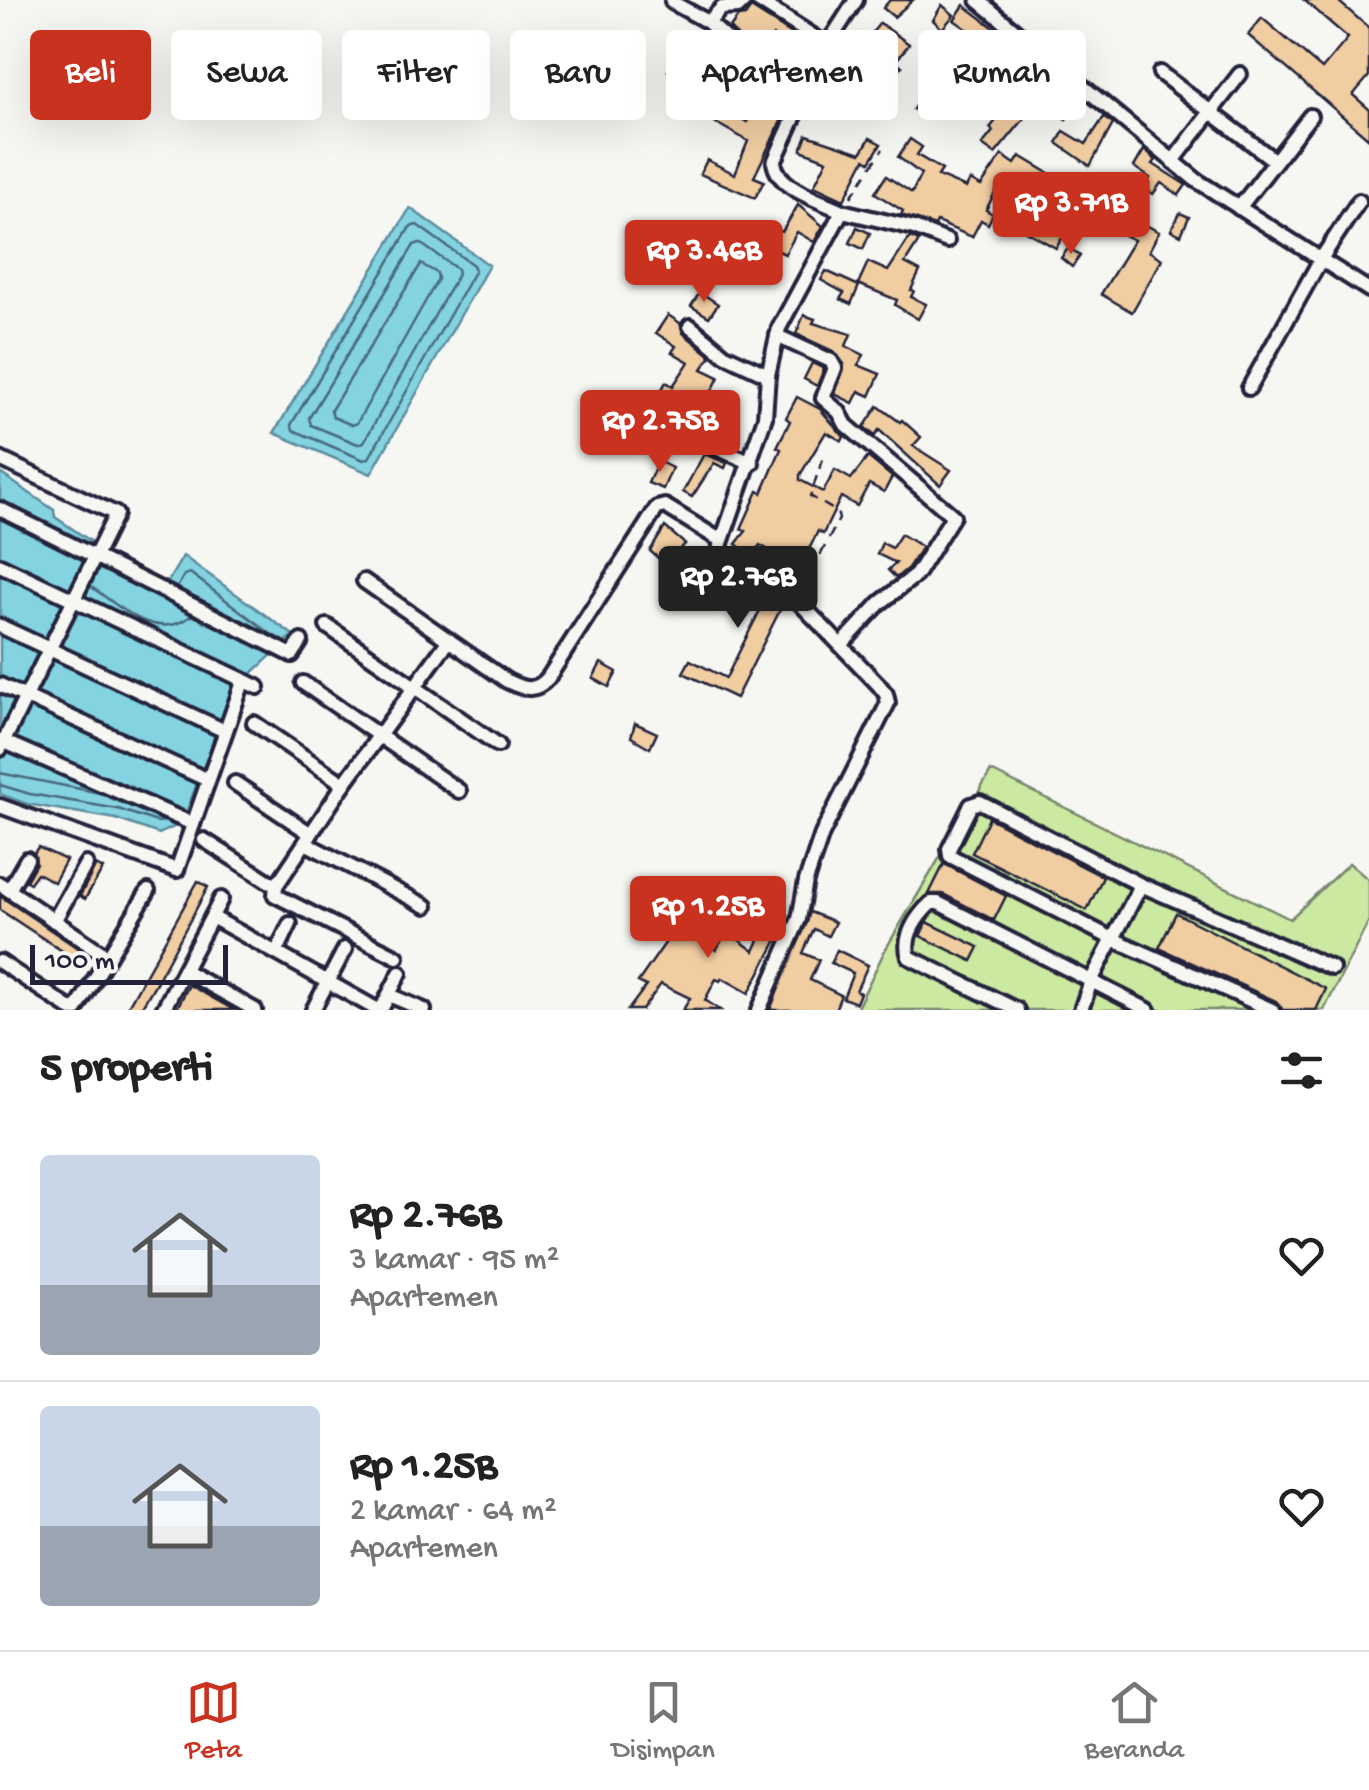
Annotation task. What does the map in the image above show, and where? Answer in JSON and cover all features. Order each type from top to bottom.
[{"type":"street","points":[[708,22],[722,8],[738,7],[745,0]]},
{"type":"street","points":[[757,0],[803,30]]},
{"type":"street","points":[[837,30],[856,0]]},
{"type":"street","points":[[978,0],[1173,161],[1238,208],[1369,290]]},
{"type":"street","points":[[672,2],[717,30]]},
{"type":"street","points":[[1160,73],[1276,160]]},
{"type":"street","points":[[1173,161],[1240,74]]},
{"type":"street","points":[[1238,208],[1310,116]]},
{"type":"street","points":[[792,120],[774,162],[776,170],[792,187],[842,211],[914,228],[947,242]]},
{"type":"street","points":[[1249,388],[1358,200]]},
{"type":"street","points":[[759,1010],[799,919],[806,880],[822,834],[886,710],[886,694],[842,644],[797,600],[726,559],[720,540],[766,418],[768,375],[777,336],[842,211]]},
{"type":"street","points":[[690,326],[725,354],[768,375]]},
{"type":"street","points":[[777,336],[831,361],[835,368],[822,398],[839,412],[846,425],[953,516],[916,575],[880,602],[842,644]]},
{"type":"street","points":[[662,417],[707,444],[752,463]]},
{"type":"street","points":[[0,459],[116,514],[1,744],[192,824]]},
{"type":"street","points":[[364,581],[524,689],[541,686],[657,508],[665,506],[720,540]]},
{"type":"street","points":[[0,509],[292,655],[300,642]]},
{"type":"street","points":[[0,565],[258,687]]},
{"type":"street","points":[[0,626],[225,731]]},
{"type":"street","points":[[327,626],[498,745]]},
{"type":"street","points":[[397,957],[274,896],[276,886],[344,784],[449,640]]},
{"type":"street","points":[[0,806],[177,870],[243,682]]},
{"type":"street","points":[[303,683],[459,791]]},
{"type":"street","points":[[0,686],[208,780]]},
{"type":"street","points":[[254,723],[344,784]]},
{"type":"street","points":[[235,783],[308,838],[426,906]]},
{"type":"street","points":[[1272,1010],[1114,940],[950,856],[949,849],[971,805],[980,802],[1141,884],[1332,968]]},
{"type":"street","points":[[204,840],[276,886]]},
{"type":"street","points":[[28,859],[4,887],[108,957]]},
{"type":"street","points":[[54,920],[86,864]]},
{"type":"street","points":[[1081,1010],[1091,981],[1141,884]]},
{"type":"street","points":[[0,962],[74,1010],[148,890]]},
{"type":"street","points":[[162,1010],[221,898]]},
{"type":"street","points":[[1017,1010],[909,957],[906,950],[913,924],[931,903],[938,903],[1148,1010]]},
{"type":"street","points":[[212,916],[380,1010],[400,973]]},
{"type":"street","points":[[277,951],[290,924]]},
{"type":"street","points":[[313,1010],[345,950]]},
{"type":"street","points":[[185,971],[255,1010]]},
{"type":"street","points":[[389,995],[424,1010]]},
{"type":"path","points":[[842,211],[883,149]]},
{"type":"path","points":[[797,600],[840,515],[810,496],[826,454]]},
{"type":"green space","points":[[991,771],[1290,919],[1349,863],[1369,880],[1369,921],[1324,1010],[856,1010],[885,950]]},
{"type":"water","points":[[410,208],[489,265],[371,474],[274,433]]},
{"type":"water","points":[[0,473],[54,510],[55,517],[163,590],[183,556],[293,635],[232,692],[185,815],[176,826],[159,834],[116,819],[27,804],[0,794]]},
{"type":"building","points":[[890,0],[913,0],[894,17],[883,8]]},
{"type":"building","points":[[1304,0],[1337,0],[1369,28],[1369,76],[1353,95],[1369,109],[1369,139],[1248,35],[1262,18],[1322,69],[1348,38]]},
{"type":"building","points":[[942,5],[954,15],[942,29],[933,20]]},
{"type":"building","points":[[964,5],[997,30],[966,30],[954,20]]},
{"type":"building","points":[[751,8],[786,30],[732,30],[738,17],[745,16]]},
{"type":"building","points":[[898,36],[909,44],[898,58]]},
{"type":"building","points":[[1104,117],[1113,124],[1090,166],[1057,143],[1064,131],[1086,144]]},
{"type":"building","points":[[711,120],[782,120],[754,177],[764,181],[755,198],[700,174],[707,160],[735,174],[748,141]]},
{"type":"building","points":[[996,120],[1023,120],[995,154],[982,145],[993,131],[990,128]]},
{"type":"building","points":[[807,135],[861,153],[870,138],[881,144],[870,162],[865,159],[844,200],[814,186],[827,160],[801,150]]},
{"type":"building","points":[[910,139],[922,147],[917,155],[942,170],[938,176],[966,188],[970,180],[981,186],[1002,155],[1015,164],[1020,156],[1052,175],[1045,188],[1024,177],[1013,193],[1000,183],[986,210],[993,214],[988,224],[981,220],[972,237],[937,222],[935,226],[901,215],[903,211],[875,193],[886,176],[912,193],[921,174],[898,157]]},
{"type":"building","points":[[1144,150],[1156,160],[1153,164],[1186,185],[1179,195],[1161,183],[1153,194],[1143,188],[1150,178],[1134,167]]},
{"type":"building","points":[[1131,193],[1143,200],[1133,218],[1159,232],[1149,251],[1162,259],[1132,312],[1101,294],[1134,240],[1120,233],[1130,219],[1120,213]]},
{"type":"building","points":[[1038,198],[1058,210],[1048,225],[1064,235],[1056,248],[1022,229]]},
{"type":"building","points":[[798,205],[823,226],[814,242],[797,232],[785,254],[768,246],[754,269],[747,265],[768,225],[782,232]]},
{"type":"building","points":[[1180,213],[1189,217],[1181,235],[1171,230]]},
{"type":"building","points":[[857,227],[870,233],[863,249],[850,243]]},
{"type":"building","points":[[910,237],[919,241],[905,263],[920,271],[911,297],[926,304],[918,319],[895,305],[897,300],[858,284],[868,262],[888,271]]},
{"type":"building","points":[[1069,247],[1080,256],[1072,267],[1061,258]]},
{"type":"building","points":[[826,271],[859,286],[851,304],[840,299],[844,293],[821,280]]},
{"type":"building","points":[[700,292],[718,304],[709,317],[691,306]]},
{"type":"building","points":[[668,315],[711,356],[702,369],[719,377],[709,397],[705,395],[694,422],[682,417],[685,412],[657,398],[666,382],[673,386],[689,362],[672,352],[676,346],[656,333]]},
{"type":"building","points":[[804,315],[815,319],[813,323],[851,334],[846,346],[864,355],[858,365],[880,374],[870,396],[859,391],[853,403],[835,394],[844,364],[835,352],[796,334]]},
{"type":"building","points":[[812,363],[824,369],[817,386],[804,379]]},
{"type":"building","points":[[797,397],[820,409],[844,437],[842,441],[826,432],[800,480],[823,492],[835,470],[851,479],[868,457],[892,477],[884,492],[869,484],[857,506],[841,497],[800,568],[760,545],[751,556],[736,544],[746,531],[741,529],[781,449],[777,447]]},
{"type":"building","points":[[878,406],[921,437],[913,446],[951,470],[940,485],[879,430],[875,436],[864,427]]},
{"type":"building","points":[[704,454],[727,463],[725,468],[714,463],[692,497],[683,492]]},
{"type":"building","points":[[658,461],[672,468],[663,489],[648,483]]},
{"type":"building","points":[[665,527],[685,544],[666,565],[650,551]]},
{"type":"building","points":[[901,534],[922,547],[896,578],[888,570],[896,563],[877,554],[882,543],[892,548]]},
{"type":"building","points":[[705,560],[783,604],[736,698],[683,673],[690,660],[726,678],[761,608],[697,576]]},
{"type":"building","points":[[601,663],[617,672],[609,687],[593,678]]},
{"type":"building","points":[[635,723],[657,733],[650,748],[631,737]]},
{"type":"building","points":[[989,818],[1103,877],[1087,910],[972,853]]},
{"type":"building","points":[[38,847],[66,860],[54,882],[37,873],[30,883],[26,881],[36,863],[34,853]]},
{"type":"building","points":[[944,864],[1006,896],[994,920],[943,894],[929,894]]},
{"type":"building","points":[[96,865],[103,869],[85,899],[80,896]]},
{"type":"building","points":[[198,881],[208,887],[157,981],[140,1010],[126,1010]]},
{"type":"building","points":[[0,896],[82,951],[76,960],[0,910]]},
{"type":"building","points":[[748,904],[781,916],[772,936],[778,938],[749,993],[722,978],[716,979],[705,1000],[720,1010],[683,1010],[690,998],[661,984],[642,1010],[628,1010],[646,986],[638,982],[679,923],[674,919],[684,906],[695,912],[693,917],[698,920],[689,933],[716,950],[727,931],[754,951],[763,931],[741,921]]},
{"type":"building","points":[[810,912],[835,922],[828,936],[814,929],[803,953],[819,960],[810,980],[841,995],[835,1010],[770,1010]]},
{"type":"building","points":[[1176,913],[1326,989],[1316,1010],[1283,1010],[1276,1001],[1159,948]]},
{"type":"building","points":[[927,922],[979,947],[972,961],[920,936]]},
{"type":"building","points":[[837,950],[868,965],[856,991],[860,993],[856,1003],[843,998],[853,973],[831,963]]},
{"type":"building","points":[[189,985],[234,1010],[176,1010]]}]
